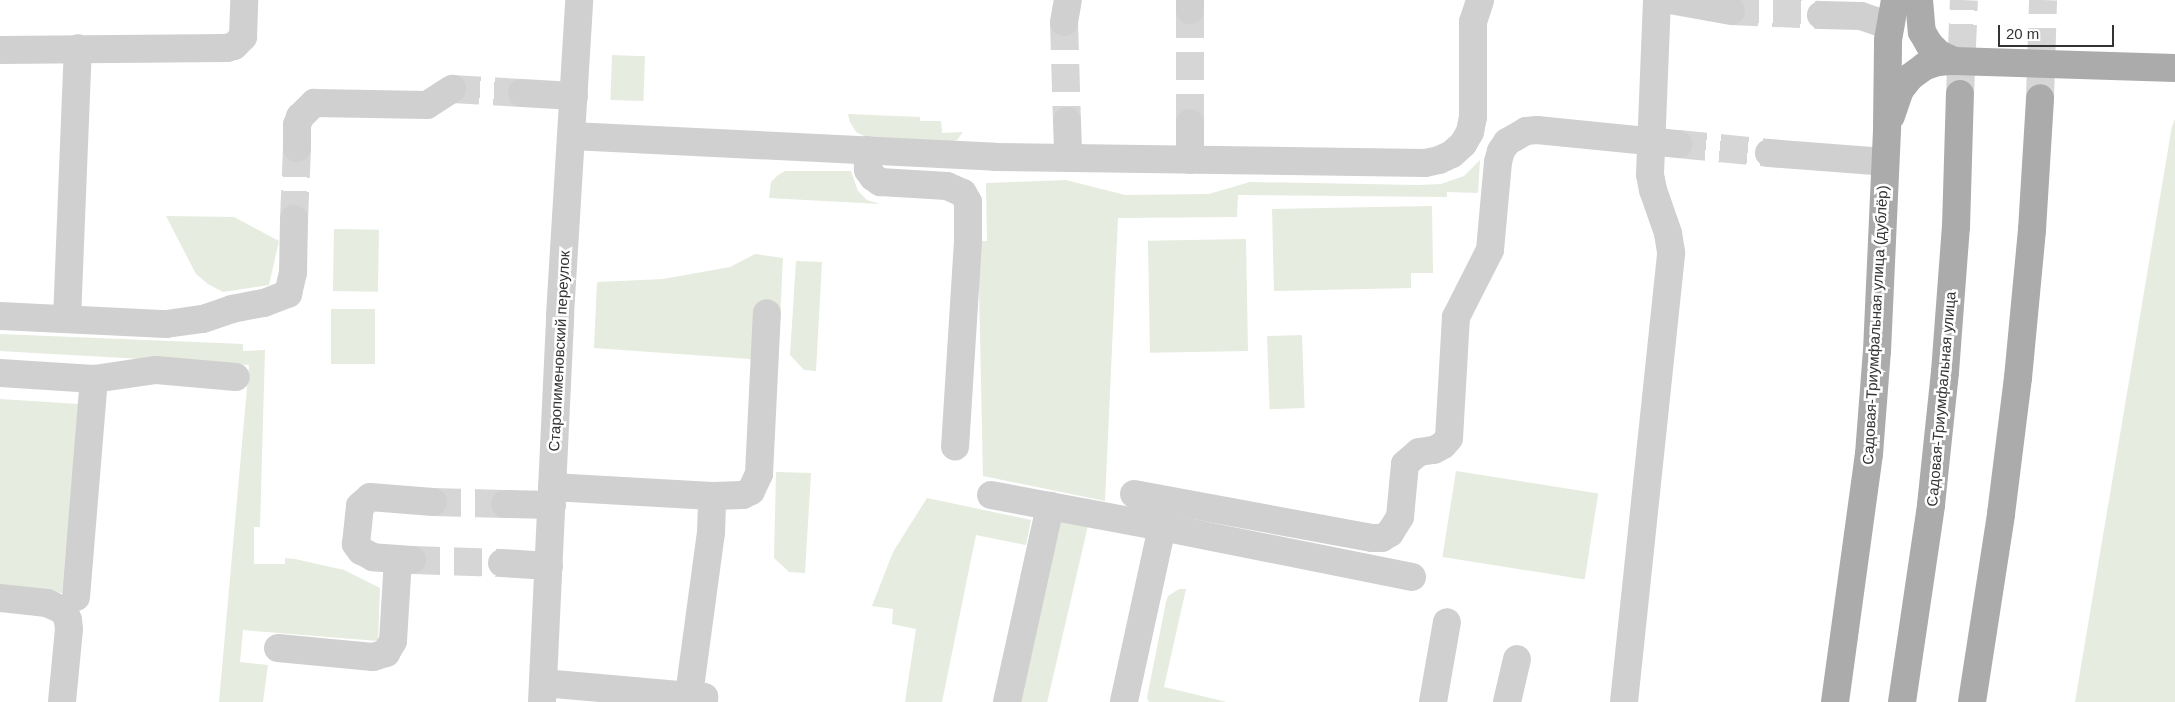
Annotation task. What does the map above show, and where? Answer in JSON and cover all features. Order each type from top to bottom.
[{"type":"main road","points":[[1887,127],[1888,40],[1895,0]]},
{"type":"main road","points":[[1919,0],[1922,32],[1929,44],[1939,54],[1954,60]]},
{"type":"main road","points":[[1887,127],[1900,90],[1910,77],[1924,66],[1954,60],[2175,68]]},
{"type":"main road","name":"Садовая-Триумфальная улица","points":[[1902,702],[1931,505],[1944,382],[1956,226],[1960,94]]},
{"type":"main road","points":[[1972,702],[2001,514],[2018,378],[2032,230],[2040,98]]},
{"type":"main road","name":"Садовая-Триумфальная улица (дублёр)","points":[[1835,702],[1869,454],[1877,351],[1887,127]]},
{"type":"street","points":[[0,50],[234,46],[239,42],[244,30],[244,0]]},
{"type":"street","name":"Старопименовский переулок","points":[[542,693],[579,0]]},
{"type":"street","points":[[572,136],[1068,158],[1425,163],[1439,160],[1452,154],[1463,144],[1470,132],[1472,117],[1473,22],[1476,6],[1480,0]]},
{"type":"street","points":[[1624,702],[1671,252],[1668,233],[1651,179],[1665,143],[1658,0]]},
{"type":"street","points":[[1670,0],[1698,2],[1732,11]]},
{"type":"street","points":[[1821,15],[1861,16],[1890,26]]},
{"type":"street","points":[[67,319],[78,48]]},
{"type":"street","points":[[297,148],[297,125],[300,117],[314,103],[427,104],[452,89]]},
{"type":"street","points":[[522,93],[574,96]]},
{"type":"street","points":[[1066,121],[1068,158]]},
{"type":"street","points":[[1190,123],[1190,160]]},
{"type":"street","points":[[1134,494],[1372,538],[1382,538],[1390,533],[1400,517],[1405,464],[1419,452],[1434,450],[1443,445],[1448,438],[1456,317],[1490,250],[1498,162],[1507,142],[1526,131],[1537,130],[1665,143]]},
{"type":"street","points":[[867,150],[868,170],[880,182],[947,186],[963,193],[968,202],[968,241],[955,447]]},
{"type":"street","points":[[1769,153],[1885,162]]},
{"type":"street","points":[[0,316],[166,324],[204,319],[232,309],[264,303],[288,294],[293,273],[294,219]]},
{"type":"street","points":[[505,504],[552,496],[712,496],[743,495],[751,491],[757,483],[760,462],[767,313]]},
{"type":"street","points":[[0,373],[94,379],[156,370],[236,377]]},
{"type":"street","points":[[76,597],[94,379]]},
{"type":"street","points":[[542,693],[697,699],[711,533],[712,496]]},
{"type":"street","points":[[992,496],[1162,526],[1412,577]]},
{"type":"street","points":[[278,648],[373,657],[386,653],[393,641],[405,560],[373,557],[361,551],[356,544],[360,506],[370,497],[433,502]]},
{"type":"street","points":[[1007,702],[1050,506]]},
{"type":"street","points":[[1124,702],[1162,526]]},
{"type":"street","points":[[502,563],[549,566]]},
{"type":"street","points":[[0,598],[47,604],[64,611],[69,629],[62,702]]},
{"type":"street","points":[[1432,702],[1447,622]]},
{"type":"street","points":[[1507,702],[1517,659]]},
{"type":"shaded area","points":[[612,55],[645,56],[643,101],[610,100]]},
{"type":"shaded area","points":[[848,114],[920,117],[920,121],[941,121],[942,133],[963,132],[957,140],[946,143],[866,137],[856,132]]},
{"type":"shaded area","points":[[2175,119],[2175,702],[2075,702],[2172,126]]},
{"type":"shaded area","points":[[1480,160],[1478,193],[1447,192],[1447,197],[1238,195],[1237,217],[1118,218],[1105,501],[983,476],[978,241],[987,241],[986,183],[1066,180],[1125,195],[1209,194],[1250,182],[1441,184],[1464,176]]},
{"type":"shaded area","points":[[785,171],[851,171],[858,191],[867,200],[880,204],[769,198],[771,182]]},
{"type":"shaded area","points":[[1432,206],[1433,273],[1411,273],[1411,288],[1274,291],[1272,209]]},
{"type":"shaded area","points":[[166,216],[234,217],[279,241],[269,285],[223,292],[208,284],[196,274]]},
{"type":"shaded area","points":[[334,229],[379,230],[378,292],[333,291]]},
{"type":"shaded area","points":[[1246,239],[1248,351],[1150,353],[1148,241]]},
{"type":"shaded area","points":[[755,254],[783,258],[778,361],[594,348],[597,282],[663,279],[730,267]]},
{"type":"shaded area","points":[[796,261],[822,262],[816,371],[804,370],[790,355]]},
{"type":"shaded area","points":[[331,309],[375,309],[375,364],[331,364]]},
{"type":"shaded area","points":[[0,334],[243,344],[243,351],[265,350],[260,527],[254,527],[254,564],[285,564],[285,558],[295,559],[344,570],[380,588],[378,641],[243,630],[240,662],[268,665],[263,702],[219,702],[249,365],[0,351]]},
{"type":"shaded area","points":[[1302,335],[1305,408],[1270,409],[1267,336]]},
{"type":"shaded area","points":[[0,399],[79,404],[62,593],[0,590]]},
{"type":"shaded area","points":[[1456,471],[1598,494],[1585,579],[1442,557]]},
{"type":"shaded area","points":[[776,472],[811,473],[805,573],[789,572],[774,558]]},
{"type":"shaded area","points":[[927,498],[1031,520],[1026,545],[976,535],[942,702],[905,702],[916,629],[892,624],[893,609],[872,606],[893,552]]},
{"type":"shaded area","points":[[1061,518],[1088,524],[1047,702],[1019,701]]},
{"type":"shaded area","points":[[1179,589],[1186,589],[1164,687],[1227,702],[1149,702],[1147,698],[1166,602],[1168,596]]},
{"type":"tunnel","points":[[1960,94],[1964,0]]},
{"type":"tunnel","points":[[2040,98],[2043,0]]},
{"type":"tunnel","points":[[1190,10],[1190,123]]},
{"type":"tunnel","points":[[1731,11],[1821,15]]},
{"type":"tunnel","points":[[1064,22],[1067,121]]},
{"type":"tunnel","points":[[452,89],[522,93]]},
{"type":"tunnel","points":[[1678,144],[1769,153]]},
{"type":"tunnel","points":[[294,219],[297,148]]},
{"type":"tunnel","points":[[433,502],[505,504]]},
{"type":"tunnel","points":[[412,560],[502,563]]}]
